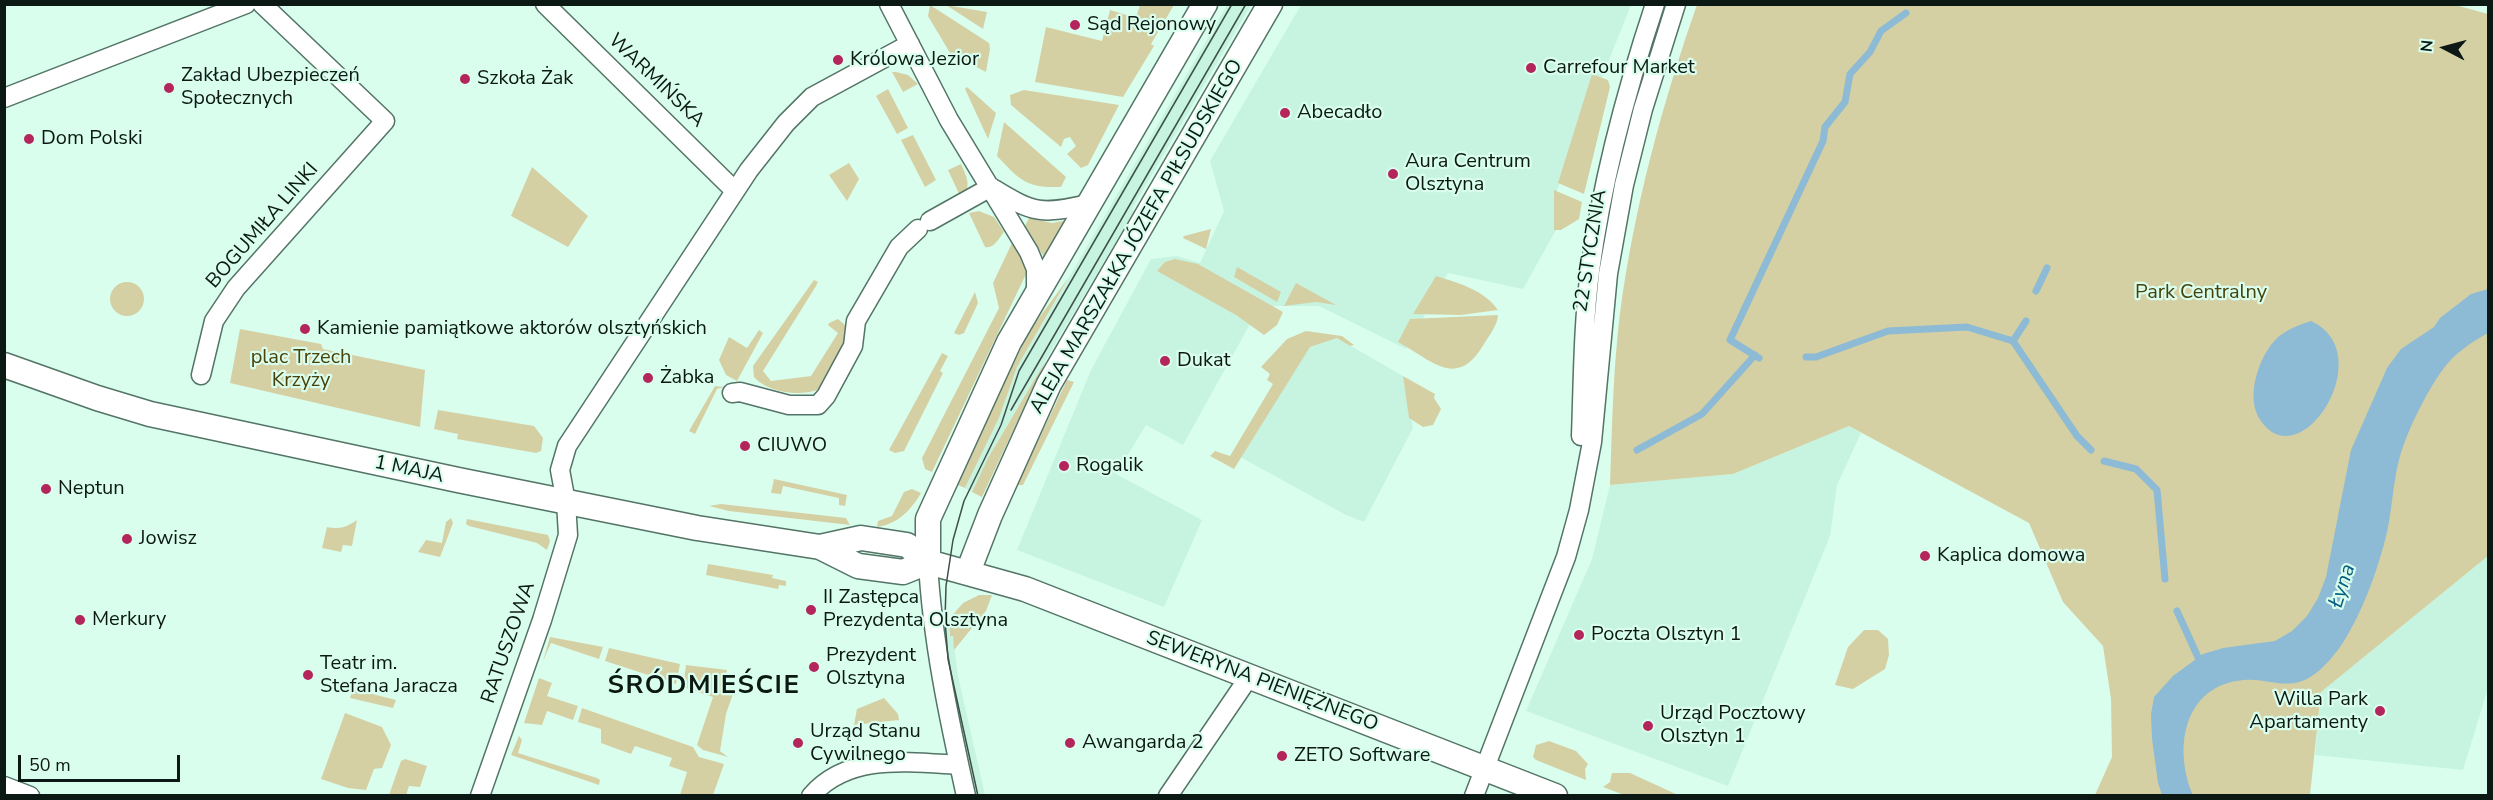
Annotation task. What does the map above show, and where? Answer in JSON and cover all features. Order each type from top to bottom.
[{"type":"street","points":[[4,98],[246,4]]},
{"type":"street","name":"BOGUMIŁA LINKI","points":[[201,375],[214,321],[236,288],[385,121],[262,4]]},
{"type":"street","name":"WARMIŃSKA","points":[[545,4],[735,191]]},
{"type":"street","points":[[888,4],[949,120],[1029,252],[1036,269],[1036,293]]},
{"type":"street","points":[[966,795],[930,597],[928,519],[1009,342],[1205,4]]},
{"type":"street","name":"ALEJA MARSZAŁKA JÓZEFA PIŁSUDSKIEGO","points":[[968,572],[990,515],[1049,384],[1270,4]]},
{"type":"street","name":"22 STYCZNIA","points":[[1579,510],[1590,272],[1606,174],[1635,64],[1655,4]]},
{"type":"street","name":"22 STYCZNIA","points":[[1474,795],[1566,557],[1579,510],[1592,442],[1608,274],[1624,185],[1643,109],[1676,4]]},
{"type":"street","name":"RATUSZOWA","points":[[480,795],[542,620],[568,535],[566,501],[560,470],[567,446],[735,191],[786,123],[812,97],[910,44]]},
{"type":"street","points":[[991,187],[1028,209],[1046,211],[1088,204]]},
{"type":"street","points":[[732,393],[740,392],[789,405],[818,405],[826,396],[853,346],[856,321],[899,247],[924,225],[991,187]]},
{"type":"street","name":"1 MAJA","points":[[5,364],[97,398],[150,414],[269,442],[697,528],[820,547],[861,538],[907,545],[928,562]]},
{"type":"street","name":"SEWERYNA PIENIĘŻNEGO","points":[[928,562],[1025,589],[1555,795]]},
{"type":"street","points":[[1168,795],[1249,677]]},
{"type":"street","points":[[811,795],[832,777],[844,771],[871,765],[892,761],[959,765]]},
{"type":"street","points":[[4,786],[28,795]]},
{"type":"shaded area","points":[[1227,5],[1251,5],[1132,209],[1134,211],[995,446],[972,492],[965,488],[999,418],[1017,367]]},
{"type":"shaded area","name":"Aura Centrum Olsztyna","points":[[1301,5],[1631,5],[1555,195],[1556,230],[1523,289],[1448,273],[1406,349],[1319,306],[1260,306],[1183,445],[1146,425],[1116,474],[1202,520],[1164,607],[1017,550],[1091,370],[1151,259],[1177,256],[1200,263],[1224,211],[1210,161]]},
{"type":"shaded area","points":[[1337,338],[1403,376],[1413,428],[1364,522],[1346,515],[1233,453],[1310,347]]},
{"type":"shaded area","points":[[1849,426],[1861,433],[1837,485],[1830,536],[1728,786],[1526,711],[1592,559],[1610,485],[1733,474]]},
{"type":"shaded area","points":[[2488,556],[2488,688],[2463,770],[2315,755],[2321,692]]},
{"type":"shaded area","points":[[949,619],[958,676],[985,795],[971,795],[942,636]]},
{"type":"green space","name":"Park Centralny","points":[[2452,4],[2488,14],[2488,556],[2321,692],[2310,795],[2095,795],[2112,757],[2111,699],[2103,646],[2063,602],[2029,523],[1849,426],[1733,474],[1610,485],[1616,356],[1620,313],[1633,234],[1661,118],[1697,5]]},
{"type":"green space","points":[[930,5],[989,43],[986,72],[950,53],[928,16]]},
{"type":"green space","points":[[946,5],[987,12],[983,29]]},
{"type":"green space","points":[[1140,5],[1174,5],[1151,44],[1154,46],[1123,97],[1035,82],[1046,27],[1102,41],[1110,10],[1136,18]]},
{"type":"green space","points":[[892,72],[908,75],[918,84],[903,92]]},
{"type":"green space","points":[[1592,74],[1608,80],[1610,87],[1584,194],[1558,183]]},
{"type":"green space","points":[[967,87],[996,113],[988,139],[965,89]]},
{"type":"green space","points":[[888,89],[908,128],[897,134],[876,96]]},
{"type":"green space","points":[[1024,90],[1119,105],[1088,165],[1081,168],[1067,154],[1076,146],[1070,137],[1064,139],[1061,147],[1011,105],[1010,95]]},
{"type":"green space","points":[[1004,122],[1066,177],[1061,187],[1039,186],[1024,181],[997,156]]},
{"type":"green space","points":[[913,135],[936,180],[925,187],[901,140]]},
{"type":"green space","points":[[849,163],[859,179],[847,201],[829,175]]},
{"type":"green space","points":[[961,164],[968,186],[961,198],[948,170]]},
{"type":"green space","points":[[532,167],[588,216],[568,247],[511,216]]},
{"type":"green space","points":[[1554,190],[1582,202],[1579,219],[1561,230],[1554,230]]},
{"type":"green space","points":[[979,211],[994,217],[1004,232],[996,242],[988,247],[985,247],[969,213]]},
{"type":"green space","points":[[1029,218],[1052,223],[1068,220],[1045,259],[1025,226]]},
{"type":"green space","points":[[1211,229],[1206,249],[1183,238],[1184,236]]},
{"type":"green space","points":[[1012,243],[1023,257],[1026,274],[932,472],[925,469],[922,458],[999,308],[993,283]]},
{"type":"green space","points":[[1175,259],[1198,264],[1283,312],[1277,325],[1264,335],[1236,315],[1157,271],[1165,262]]},
{"type":"green space","points":[[1237,267],[1281,292],[1277,302],[1234,277]]},
{"type":"green space","points":[[1436,276],[1478,292],[1498,310],[1461,315],[1413,314]]},
{"type":"green space","points":[[1069,277],[1017,367],[999,418],[965,488],[955,484],[1030,330]]},
{"type":"green space","points":[[814,280],[818,282],[816,286],[763,371],[771,381],[811,376],[838,333],[828,325],[829,323],[838,319],[845,325],[849,337],[820,389],[794,393],[768,387],[754,377],[753,366]]},
{"type":"green space","points":[[127,282],[139,287],[144,299],[139,311],[127,316],[115,311],[110,299],[115,287]]},
{"type":"green space","points":[[1296,283],[1336,305],[1316,302],[1284,306]]},
{"type":"green space","points":[[975,292],[978,303],[964,333],[959,335],[954,333]]},
{"type":"green space","points":[[1498,315],[1493,330],[1474,358],[1464,366],[1454,369],[1433,363],[1398,342],[1410,319]]},
{"type":"green space","name":"plac Trzech Krzyży","points":[[240,329],[321,344],[323,349],[425,370],[420,427],[230,383]]},
{"type":"green space","points":[[759,330],[763,333],[737,381],[726,375],[719,360],[729,337],[747,348]]},
{"type":"green space","points":[[1306,331],[1342,336],[1354,345],[1350,346],[1337,338],[1310,347],[1234,469],[1210,456],[1215,451],[1230,456],[1273,384],[1267,380],[1270,374],[1261,367],[1287,339]]},
{"type":"green space","points":[[942,353],[948,356],[940,371],[943,373],[904,451],[895,453],[889,450]]},
{"type":"green space","points":[[1046,360],[982,497],[972,492],[988,458]]},
{"type":"green space","points":[[1403,376],[1435,394],[1434,398],[1441,409],[1433,425],[1423,427],[1409,418]]},
{"type":"green space","points":[[1067,380],[1074,382],[1023,485],[1017,485]]},
{"type":"green space","points":[[715,386],[724,387],[717,389],[695,434],[689,431]]},
{"type":"green space","points":[[438,410],[534,426],[543,438],[541,451],[536,453],[457,439],[458,434],[434,429]]},
{"type":"green space","points":[[774,479],[847,495],[845,506],[839,505],[839,498],[783,486],[781,494],[771,493]]},
{"type":"green space","points":[[912,489],[921,493],[913,505],[898,519],[877,527],[878,521],[892,516],[904,492]]},
{"type":"green space","points":[[721,504],[846,518],[850,525],[729,511],[709,506]]},
{"type":"green space","points":[[451,518],[453,523],[440,557],[418,552],[426,540],[442,543],[446,522]]},
{"type":"green space","points":[[467,519],[548,535],[550,541],[547,550],[537,543],[469,526],[466,524]]},
{"type":"green space","points":[[357,520],[352,546],[343,545],[341,552],[322,548],[327,527],[344,527]]},
{"type":"green space","points":[[708,564],[773,575],[772,578],[786,581],[786,586],[779,585],[778,589],[706,575]]},
{"type":"green space","points":[[979,595],[992,595],[986,611],[954,650],[949,619],[963,603]]},
{"type":"green space","points":[[1864,630],[1878,630],[1888,639],[1889,655],[1885,669],[1853,689],[1835,685],[1848,647]]},
{"type":"green space","points":[[550,637],[603,647],[599,659],[551,643],[543,661]]},
{"type":"green space","points":[[609,648],[680,664],[676,684],[605,661]]},
{"type":"green space","points":[[686,665],[727,670],[724,689],[734,691],[726,714],[720,751],[728,757],[703,750],[697,745],[713,697],[683,687]]},
{"type":"green space","points":[[539,678],[552,683],[547,696],[578,706],[573,720],[547,711],[542,725],[524,723]]},
{"type":"green space","points":[[353,689],[396,700],[393,708],[350,698]]},
{"type":"green space","points":[[884,698],[898,714],[899,720],[854,725],[857,709]]},
{"type":"green space","points":[[582,708],[693,747],[699,757],[724,764],[713,795],[680,795],[687,772],[669,766],[672,758],[635,746],[631,754],[601,743],[601,729],[578,722]]},
{"type":"green space","points":[[345,713],[382,727],[391,745],[382,768],[374,769],[366,790],[348,788],[321,779]]},
{"type":"green space","points":[[519,736],[522,740],[518,753],[597,778],[600,780],[599,785],[511,755]]},
{"type":"green space","points":[[1549,741],[1576,751],[1588,764],[1585,769],[1586,780],[1533,757],[1536,745]]},
{"type":"green space","points":[[405,759],[427,766],[420,787],[409,786],[406,795],[389,795],[401,761]]},
{"type":"green space","points":[[1612,773],[1630,773],[1678,795],[1624,795],[1603,787],[1610,782]]},
{"type":"water","name":"Łyna","points":[[2488,289],[2488,333],[2462,350],[2448,363],[2426,396],[2407,436],[2397,470],[2387,534],[2372,582],[2344,641],[2320,669],[2302,681],[2288,684],[2244,680],[2223,684],[2207,694],[2196,706],[2188,722],[2184,740],[2187,777],[2193,795],[2162,795],[2158,783],[2152,739],[2151,714],[2154,697],[2173,676],[2203,654],[2223,648],[2275,641],[2292,631],[2307,616],[2318,598],[2326,577],[2351,450],[2387,368],[2401,349],[2434,327],[2440,318],[2471,294]]},
{"type":"water","points":[[2311,321],[2331,337],[2338,358],[2336,382],[2327,405],[2313,423],[2296,434],[2278,435],[2261,421],[2256,412],[2254,389],[2256,377],[2265,354],[2278,337],[2290,329]]},
{"type":"waterway","points":[[1759,358],[1730,340],[1823,141],[1825,127],[1845,102],[1850,74],[1870,52],[1881,31],[1906,13]]},
{"type":"waterway","points":[[2036,291],[2047,268]]},
{"type":"waterway","points":[[2013,341],[2026,321]]},
{"type":"waterway","points":[[1806,357],[1816,357],[1888,331],[1967,327],[2013,341],[2077,436],[2091,450]]},
{"type":"waterway","points":[[1637,450],[1702,414],[1755,355]]},
{"type":"waterway","points":[[2104,461],[2136,469],[2157,490],[2165,579]]},
{"type":"waterway","points":[[2177,611],[2202,666]]},
{"type":"tram line","points":[[978,796],[948,659],[945,620],[946,586],[953,540],[964,501],[1001,425],[1019,371],[1232,4]]},
{"type":"tram line","points":[[1011,410],[1246,4]]},
{"type":"place","name":"Sąd Rejonowy","points":[[1075,25]]},
{"type":"place","name":"Królowa Jezior","points":[[838,60]]},
{"type":"place","name":"Carrefour Market","points":[[1531,68]]},
{"type":"place","name":"Szkoła Żak","points":[[465,79]]},
{"type":"place","name":"Zakład Ubezpieczeń Społecznych","points":[[169,88]]},
{"type":"place","name":"Abecadło","points":[[1285,113]]},
{"type":"place","name":"Dom Polski","points":[[29,139]]},
{"type":"place","name":"Aura Centrum Olsztyna","points":[[1393,174]]},
{"type":"place","name":"Kamienie pamiątkowe aktorów olsztyńskich","points":[[305,329]]},
{"type":"place","name":"Dukat","points":[[1165,361]]},
{"type":"place","name":"Żabka","points":[[648,378]]},
{"type":"place","name":"CIUWO","points":[[745,446]]},
{"type":"place","name":"Rogalik","points":[[1064,466]]},
{"type":"place","name":"Neptun","points":[[46,489]]},
{"type":"place","name":"Jowisz","points":[[127,539]]},
{"type":"place","name":"Kaplica domowa","points":[[1925,556]]},
{"type":"place","name":"II Zastępca Prezydenta Olsztyna","points":[[811,610]]},
{"type":"place","name":"Merkury","points":[[80,620]]},
{"type":"place","name":"Poczta Olsztyn 1","points":[[1579,635]]},
{"type":"place","name":"Prezydent Olsztyna","points":[[814,667]]},
{"type":"place","name":"Teatr im. Stefana Jaracza","points":[[308,675]]},
{"type":"place","name":"Willa Park Apartamenty","points":[[2380,711]]},
{"type":"place","name":"Urząd Pocztowy Olsztyn 1","points":[[1648,726]]},
{"type":"place","name":"Urząd Stanu Cywilnego","points":[[798,743]]},
{"type":"place","name":"Awangarda 2","points":[[1070,743]]},
{"type":"place","name":"ZETO Software","points":[[1282,756]]},
{"type":"district","name":"ŚRÓDMIEŚCIE","points":[[704,687]]}]
